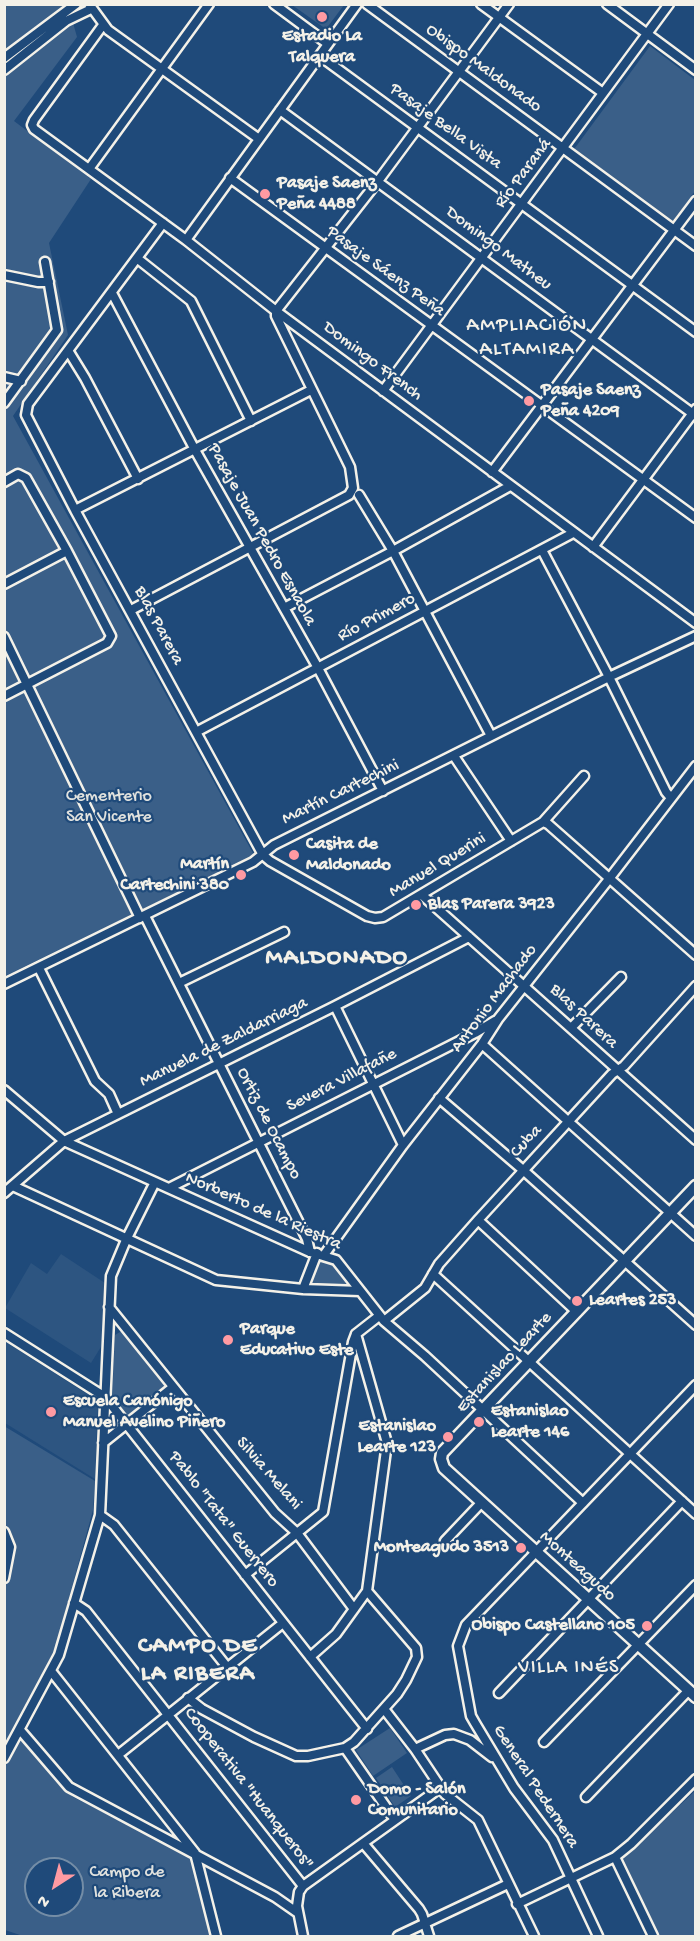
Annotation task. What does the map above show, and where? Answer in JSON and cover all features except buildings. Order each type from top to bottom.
[{"type":"street","points":[[6,64],[76,4]]},
{"type":"street","points":[[89,169],[209,4]]},
{"type":"street","points":[[274,4],[328,44]]},
{"type":"street","points":[[186,240],[357,4]]},
{"type":"street","name":"Obispo Maldonado","points":[[367,4],[696,246]]},
{"type":"street","points":[[481,4],[603,93]]},
{"type":"street","points":[[491,736],[393,551],[356,491],[350,467],[311,390],[276,316],[276,311],[378,181],[509,4]]},
{"type":"street","points":[[607,4],[696,70]]},
{"type":"street","name":"Río Paraná","points":[[383,391],[669,4]]},
{"type":"street","points":[[6,64],[66,21],[90,7],[103,25],[259,139]]},
{"type":"street","name":"Domingo French","points":[[103,25],[32,125],[510,486],[694,620]]},
{"type":"street","name":"Pasaje Bella Vista","points":[[320,56],[696,332]]},
{"type":"street","name":"Domingo Matheu","points":[[280,110],[694,413]]},
{"type":"street","name":"Pasaje Sáenz Peña","points":[[230,178],[696,518]]},
{"type":"street","points":[[492,472],[696,201]]},
{"type":"street","points":[[138,479],[69,352],[163,224]]},
{"type":"street","points":[[138,259],[191,301],[251,421]]},
{"type":"street","points":[[4,403],[57,330],[45,262]]},
{"type":"street","points":[[4,275],[49,282]]},
{"type":"street","name":"Pasaje Juan Pedro Esnaola","points":[[112,293],[195,450],[318,668],[383,791]]},
{"type":"street","name":"Blas Parera","points":[[69,352],[28,404],[27,420],[263,855]]},
{"type":"street","points":[[4,377],[21,381]]},
{"type":"street","points":[[75,510],[311,390]]},
{"type":"street","points":[[593,547],[694,413]]},
{"type":"street","points":[[4,482],[18,474],[26,478],[68,551],[111,636],[107,643],[4,696]]},
{"type":"street","points":[[284,608],[510,486]]},
{"type":"street","points":[[131,610],[345,499],[356,491]]},
{"type":"street","name":"Río Primero","points":[[196,732],[573,533]]},
{"type":"street","points":[[542,550],[671,798]]},
{"type":"street","points":[[4,584],[68,551]]},
{"type":"street","name":"Martín Cartechini","points":[[4,984],[253,862],[274,845],[609,677],[696,636]]},
{"type":"street","name":"Ortiz de Ocampo","points":[[4,637],[142,917],[179,983],[307,1239],[317,1253]]},
{"type":"street","points":[[454,756],[511,841]]},
{"type":"street","name":"Antonio Machado","points":[[303,1289],[317,1253],[482,1044],[498,1019],[696,766]]},
{"type":"street","name":"Manuel Querini","points":[[263,855],[367,916],[383,917],[543,822],[584,776]]},
{"type":"street","points":[[543,822],[696,955]]},
{"type":"street","name":"Blas Parera","points":[[422,895],[696,1140]]},
{"type":"street","points":[[179,983],[284,932]]},
{"type":"street","name":"Manuela de Zaldarriaga","points":[[4,1193],[64,1140],[469,937]]},
{"type":"street","points":[[39,968],[95,1081],[109,1094],[118,1114]]},
{"type":"street","points":[[571,1028],[621,977]]},
{"type":"street","name":"Cuba","points":[[356,1334],[425,1288],[438,1264],[696,986]]},
{"type":"street","points":[[335,1006],[403,1145]]},
{"type":"street","name":"Severa Villafañe","points":[[169,1188],[475,1033],[498,1019]]},
{"type":"street","points":[[482,1044],[696,1236]]},
{"type":"street","name":"Norberto de la Riestra","points":[[4,1090],[64,1140],[336,1260],[381,1319],[583,1503]]},
{"type":"street","points":[[439,1098],[696,1325]]},
{"type":"street","points":[[4,1758],[62,1648],[100,1515],[111,1276],[155,1182]]},
{"type":"street","points":[[13,1186],[216,1280],[303,1289],[360,1291]]},
{"type":"street","name":"Estanislao Learte","points":[[441,1459],[442,1454],[483,1410],[696,1186]]},
{"type":"street","points":[[478,1220],[577,1312]]},
{"type":"street","points":[[433,1274],[696,1514]]},
{"type":"street","name":"Silvia Melani","points":[[109,1307],[275,1513],[297,1533],[354,1609]]},
{"type":"street","name":"Pablo \"Tata\" Guerrero","points":[[4,1333],[105,1397],[367,1728]]},
{"type":"street","points":[[245,1575],[323,1512],[356,1334]]},
{"type":"street","points":[[310,1657],[331,1640],[367,1591],[387,1443],[356,1334]]},
{"type":"street","name":"General Pedernera","points":[[598,1936],[548,1833],[496,1760],[471,1716],[458,1646],[466,1625],[696,1385]]},
{"type":"street","points":[[103,1443],[173,1386]]},
{"type":"street","name":"Monteagudo","points":[[441,1459],[444,1468],[692,1694]]},
{"type":"street","points":[[445,1541],[482,1502]]},
{"type":"street","points":[[499,1693],[682,1502]]},
{"type":"street","points":[[100,1515],[114,1525],[226,1667]]},
{"type":"street","points":[[4,1532],[10,1547],[4,1578]]},
{"type":"street","points":[[544,1742],[696,1585]]},
{"type":"street","points":[[188,1698],[202,1709],[254,1737],[296,1756],[308,1756],[345,1748],[367,1728],[406,1680],[415,1663],[417,1653],[416,1648],[367,1591]]},
{"type":"street","name":"Cooperativa \"Huanqueros\"","points":[[74,1603],[86,1611],[301,1889]]},
{"type":"street","points":[[117,1755],[283,1623]]},
{"type":"street","points":[[51,1671],[195,1853],[216,1936]]},
{"type":"street","points":[[586,1797],[692,1694]]},
{"type":"street","points":[[384,1709],[416,1749],[445,1794],[478,1820],[533,1936]]},
{"type":"street","points":[[20,1730],[65,1783],[280,1900],[298,1913]]},
{"type":"street","points":[[416,1749],[454,1734],[475,1743],[496,1760]]},
{"type":"street","points":[[345,1748],[395,1820]]},
{"type":"street","points":[[517,1904],[615,1857],[696,1779]]},
{"type":"street","points":[[280,1900],[290,1897],[440,1788]]},
{"type":"street","points":[[164,1837],[171,1833],[172,1823]]},
{"type":"street","points":[[363,1843],[418,1909],[429,1936]]},
{"type":"street","points":[[615,1857],[653,1936]]},
{"type":"street","points":[[398,1936],[508,1884]]},
{"type":"street","points":[[301,1889],[297,1901],[303,1936]]},
{"type":"shaded area","points":[[61,1254],[105,1283],[104,1342],[91,1363],[5,1308],[31,1263],[47,1274]]},
{"type":"shaded area","name":"Escuela Canónigo Manuel Avelino Piñero","points":[[4,1341],[98,1401],[95,1479],[5,1423]]},
{"type":"green space","name":"Cementerio San Vicente","points":[[5,5],[68,5],[77,37],[14,121],[91,179],[49,243],[68,335],[13,416],[254,855],[5,976]]},
{"type":"green space","name":"Estadio La Talquera","points":[[292,5],[344,5],[326,29]]},
{"type":"green space","points":[[650,46],[695,80],[695,191],[671,224],[572,152]]},
{"type":"green space","points":[[319,1258],[334,1263],[356,1290],[306,1288]]},
{"type":"green space","points":[[124,1332],[164,1383],[164,1388],[130,1415],[124,1416],[112,1401],[115,1335]]},
{"type":"green space","name":"Campo de la Ribera","points":[[4,1426],[95,1481],[93,1510],[55,1649],[15,1727],[55,1781],[73,1797],[191,1857],[211,1936],[23,1936],[5,1930]]},
{"type":"green space","points":[[390,1728],[407,1753],[373,1776],[356,1750]]},
{"type":"green space","points":[[392,1767],[411,1796],[395,1807],[376,1778]]},
{"type":"green space","points":[[695,1791],[695,1936],[658,1936],[623,1858]]},
{"type":"place","name":"Estadio La Talquera","points":[[322,17]]},
{"type":"place","name":"Pasaje Saenz Peña 4488","points":[[265,194]]},
{"type":"place","name":"Pasaje Saenz Peña 4209","points":[[529,401]]},
{"type":"place","name":"Casita de Maldonado","points":[[294,855]]},
{"type":"place","name":"Martín Cartechini 380","points":[[241,875]]},
{"type":"place","name":"Blas Parera 3923","points":[[416,905]]},
{"type":"place","name":"Leartes 253","points":[[577,1301]]},
{"type":"place","name":"Parque Educativo Este","points":[[228,1340]]},
{"type":"place","name":"Escuela Canónigo Manuel Avelino Piñero","points":[[51,1412]]},
{"type":"place","name":"Estanislao Learte 146","points":[[479,1422]]},
{"type":"place","name":"Estanislao Learte 123","points":[[448,1437]]},
{"type":"place","name":"Monteagudo 3513","points":[[521,1548]]},
{"type":"place","name":"Obispo Castellano 105","points":[[647,1626]]},
{"type":"place","name":"Domo - Salón Comunitario","points":[[356,1800]]},
{"type":"district","name":"AMPLIACIÓN ALTAMIRA","points":[[527,339]]},
{"type":"district","name":"MALDONADO","points":[[337,959]]},
{"type":"district","name":"CAMPO DE LA RIBERA","points":[[198,1661]]},
{"type":"district","name":"VILLA INÉS","points":[[569,1669]]}]
